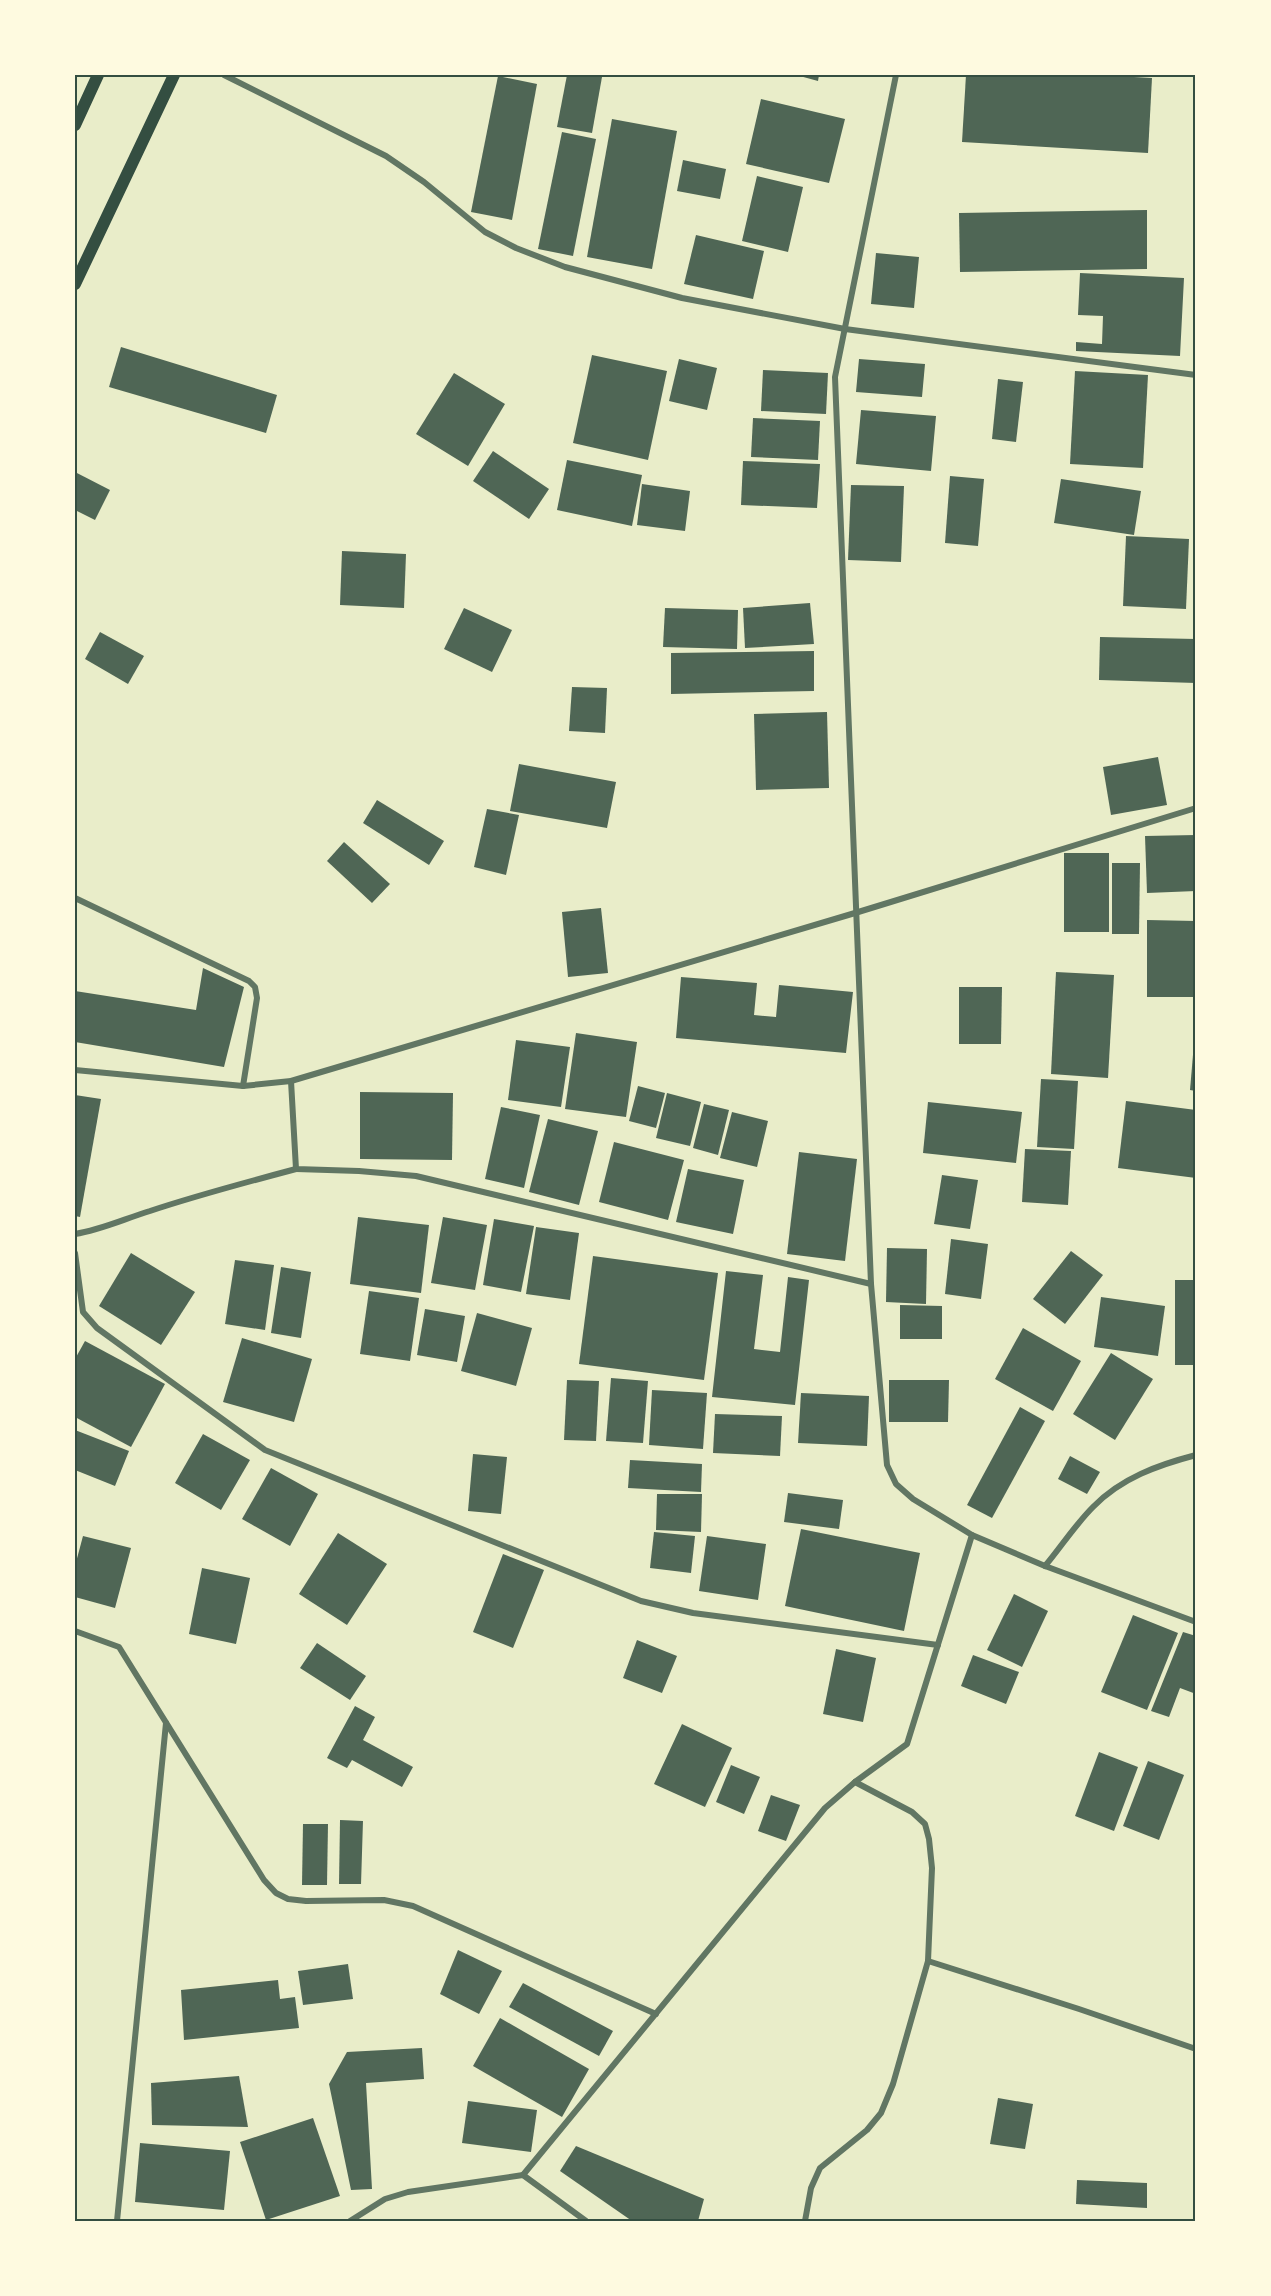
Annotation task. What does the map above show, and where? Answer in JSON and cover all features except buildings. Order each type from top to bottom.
[{"type":"main road","points":[[75,125],[98,75]]},
{"type":"main road","points":[[75,284],[174,75]]},
{"type":"street","points":[[224,75],[386,156],[424,182],[485,232],[516,248],[565,267],[682,297],[845,329],[1196,375]]},
{"type":"street","points":[[896,75],[835,377],[871,1284],[887,1465],[896,1484],[913,1499],[972,1535],[1045,1566],[1196,1622]]},
{"type":"street","points":[[75,1070],[243,1086],[291,1081],[855,913],[1196,808]]},
{"type":"street","points":[[75,898],[249,981],[255,987],[256,998],[243,1086]]},
{"type":"street","points":[[291,1081],[296,1169]]},
{"type":"street","points":[[75,1234],[94,1231],[210,1192],[296,1169],[359,1171],[416,1176],[871,1284]]},
{"type":"street","points":[[75,1253],[83,1312],[97,1328],[265,1450],[642,1601],[693,1613],[938,1645]]},
{"type":"street","points":[[1045,1566],[1093,1507],[1124,1482],[1162,1464],[1196,1455]]},
{"type":"street","points":[[350,2221],[385,2199],[408,2192],[523,2175],[825,1808],[855,1782],[908,1744],[972,1535]]},
{"type":"street","points":[[75,1630],[119,1647],[264,1880],[276,1893],[288,1899],[306,1901],[384,1900],[413,1906],[656,2014]]},
{"type":"street","points":[[117,2221],[166,1722]]},
{"type":"street","points":[[805,2221],[811,2188],[820,2168],[867,2130],[881,2113],[893,2084],[928,1961],[933,1868],[925,1824],[912,1812],[855,1782]]},
{"type":"street","points":[[928,1961],[1196,2049]]},
{"type":"street","points":[[523,2175],[586,2221]]}]
